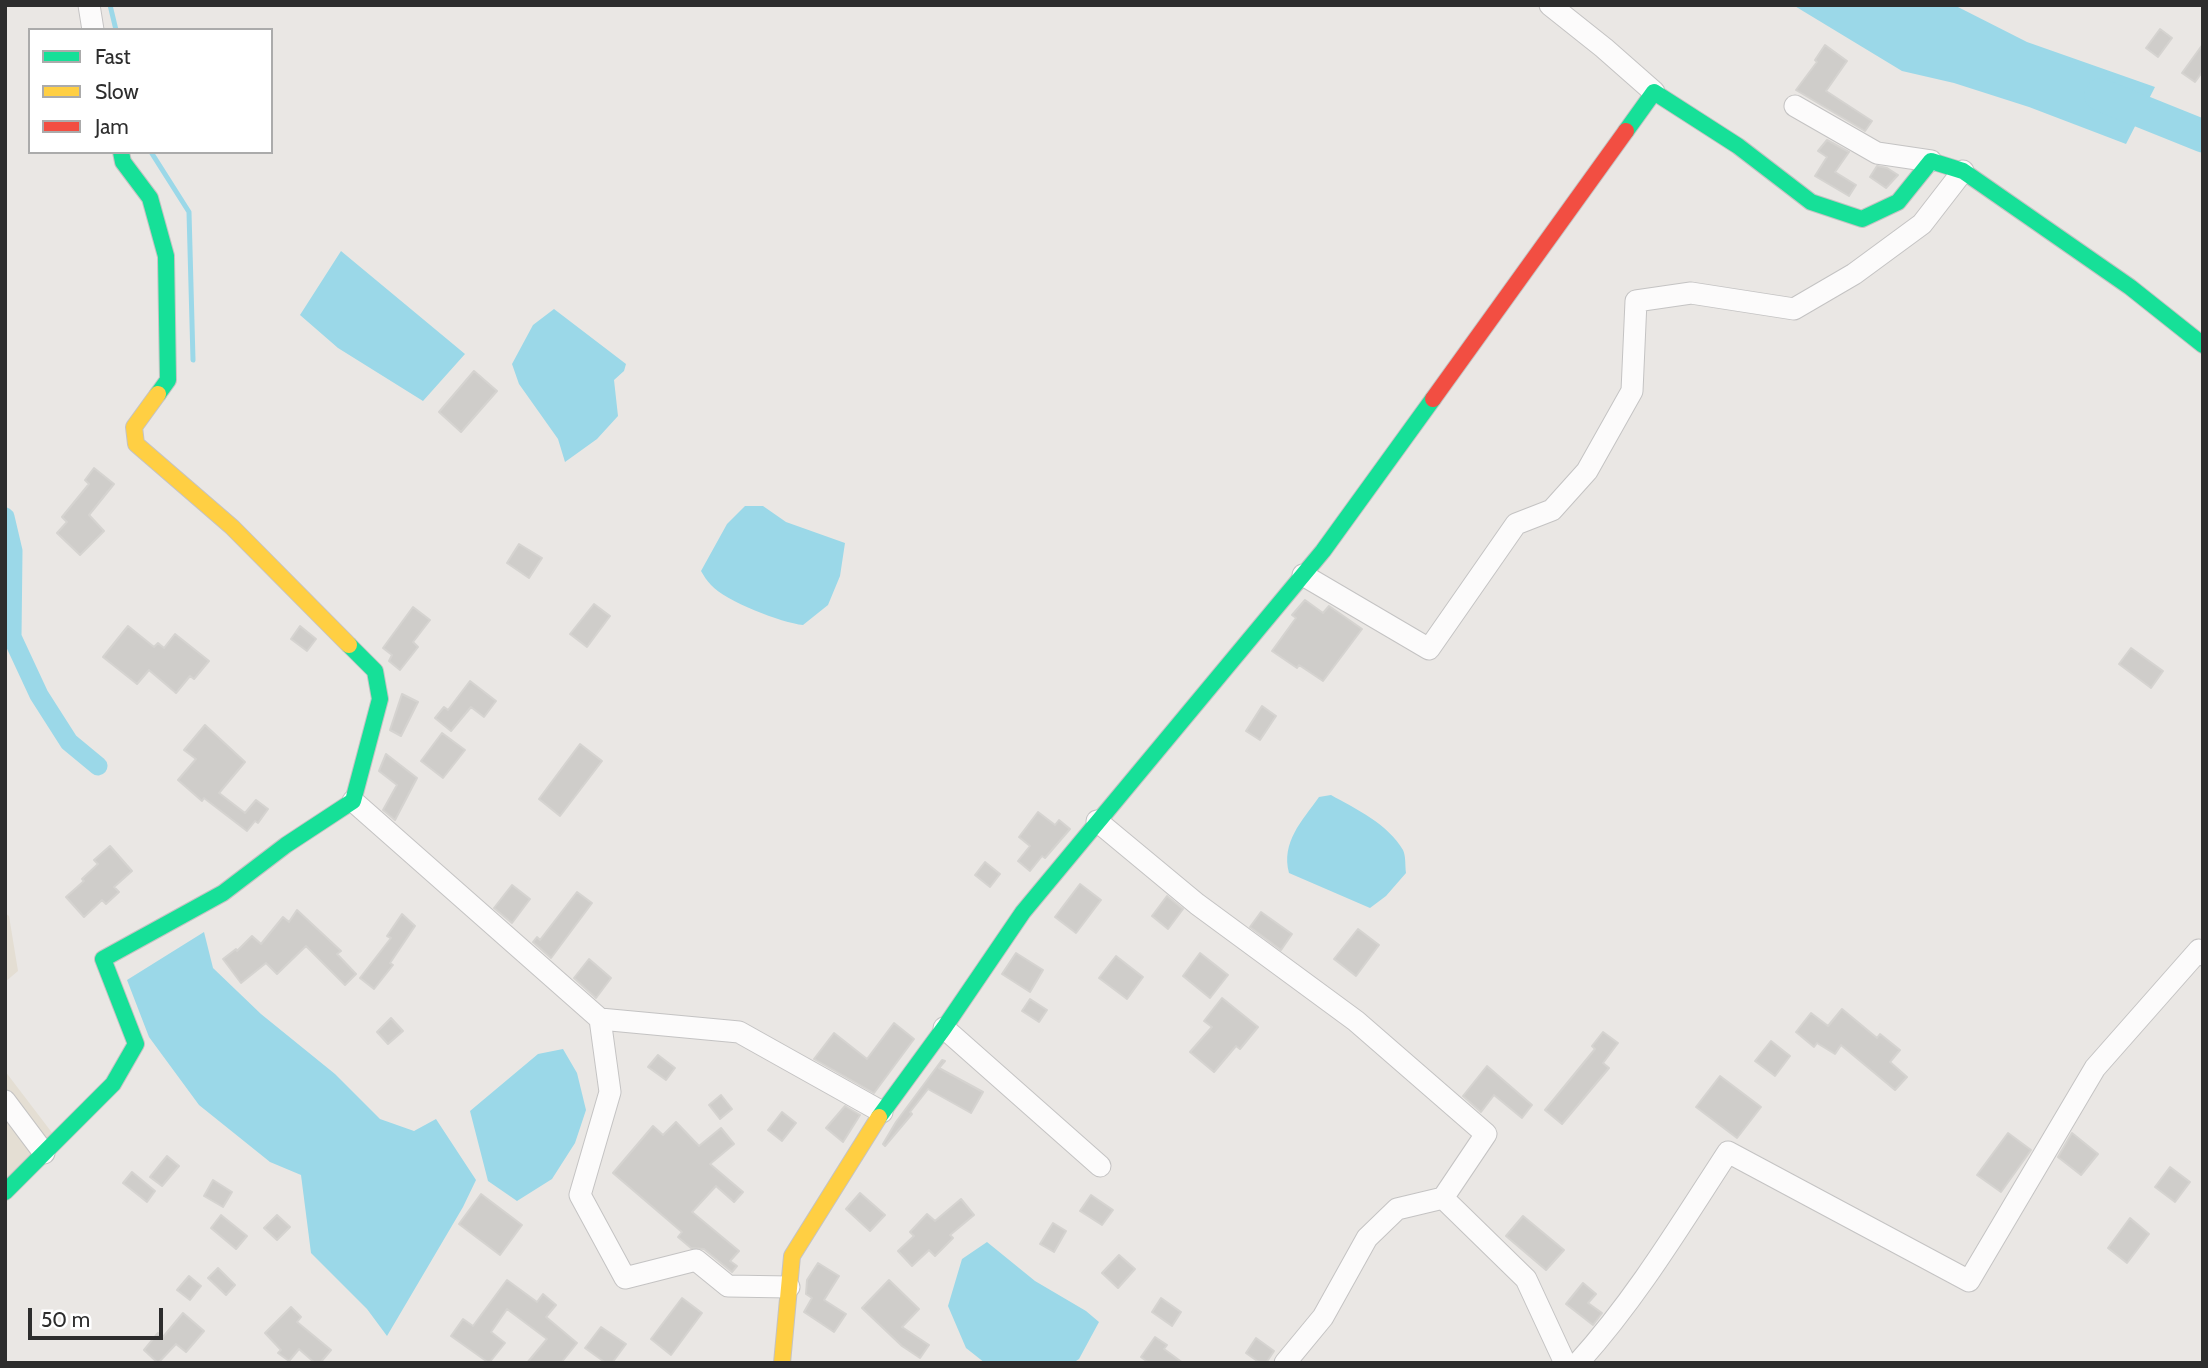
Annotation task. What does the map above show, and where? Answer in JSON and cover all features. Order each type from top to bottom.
[{"type":"street","points":[[89,5],[93,28]]},
{"type":"street","points":[[1550,5],[1654,92],[1738,146],[1811,202],[1862,219],[1898,202],[1931,161]]},
{"type":"street","points":[[782,1363],[792,1256],[882,1112],[944,1028],[1023,912],[1331,540],[1654,92]]},
{"type":"street","points":[[1795,106],[1877,153],[1931,161],[1963,171],[2130,287],[2203,345]]},
{"type":"street","points":[[5,1192],[113,1084],[135,1044],[103,959],[223,893],[286,845],[353,800],[380,699],[375,671],[232,527],[136,444],[134,426],[168,380],[166,256],[150,198],[123,162],[121,154]]},
{"type":"street","points":[[1303,575],[1429,649],[1516,524],[1552,510],[1587,471],[1632,391],[1636,300],[1691,293],[1794,309],[1854,274],[1922,224],[1963,171]]},
{"type":"street","points":[[353,800],[600,1019],[739,1032],[882,1112]]},
{"type":"street","points":[[1097,821],[1197,904],[1356,1021],[1486,1134],[1443,1198],[1397,1209],[1367,1238],[1323,1317],[1285,1363]]},
{"type":"street","points":[[1578,1363],[1611,1326],[1637,1290],[1728,1152],[1969,1281],[2095,1068],[2199,950],[2203,955]]},
{"type":"street","points":[[600,1019],[610,1092],[580,1195],[625,1278],[696,1260],[728,1286],[789,1287]]},
{"type":"street","points":[[944,1028],[1100,1166]]},
{"type":"street","points":[[5,1101],[44,1153]]},
{"type":"street","points":[[1443,1198],[1526,1279],[1565,1363]]},
{"type":"shaded area","points":[[5,913],[9,916],[18,971],[5,982]]},
{"type":"shaded area","points":[[5,1071],[53,1134],[5,1198]]},
{"type":"water","points":[[1793,5],[1954,5],[2027,42],[2155,87],[2126,144],[2029,107],[1954,83],[1902,71]]},
{"type":"water","points":[[341,251],[465,354],[423,401],[338,348],[300,315]]},
{"type":"water","points":[[554,309],[626,364],[624,371],[614,380],[618,416],[597,439],[565,462],[558,439],[519,384],[512,364],[533,325]]},
{"type":"water","points":[[745,506],[763,506],[786,522],[845,543],[840,576],[828,605],[803,625],[768,616],[728,598],[711,585],[701,571],[727,524]]},
{"type":"water","points":[[1331,795],[1389,832],[1404,852],[1406,873],[1386,896],[1370,908],[1289,873],[1288,851],[1295,832],[1319,797]]},
{"type":"water","points":[[204,932],[213,968],[261,1014],[335,1074],[380,1119],[414,1131],[436,1119],[476,1180],[387,1336],[367,1309],[311,1253],[301,1175],[270,1162],[199,1105],[149,1037],[127,980]]},
{"type":"water","points":[[563,1049],[577,1073],[586,1110],[575,1143],[552,1179],[517,1201],[488,1181],[470,1111],[538,1054]]},
{"type":"water","points":[[987,1242],[1035,1281],[1086,1311],[1099,1322],[1079,1359],[1073,1363],[985,1363],[966,1348],[948,1306],[962,1259]]},
{"type":"building","points":[[2160,29],[2172,38],[2158,57],[2146,48]]},
{"type":"building","points":[[2203,44],[2203,71],[2195,82],[2182,73]]},
{"type":"building","points":[[1825,45],[1847,61],[1826,91],[1872,121],[1865,131],[1796,90],[1817,62],[1815,60]]},
{"type":"building","points":[[1827,140],[1849,152],[1835,172],[1856,185],[1849,196],[1815,176],[1827,157],[1818,151]]},
{"type":"building","points":[[1877,166],[1887,168],[1898,175],[1886,188],[1870,177]]},
{"type":"building","points":[[474,371],[497,391],[461,432],[439,412]]},
{"type":"building","points":[[94,468],[114,484],[89,515],[104,531],[80,555],[57,533],[67,522],[62,517],[89,484],[85,480]]},
{"type":"building","points":[[519,544],[542,558],[529,578],[507,563]]},
{"type":"building","points":[[1305,600],[1323,613],[1329,606],[1362,629],[1323,681],[1272,651],[1296,618],[1292,615]]},
{"type":"building","points":[[594,604],[610,616],[587,647],[570,634]]},
{"type":"building","points":[[413,607],[430,620],[413,642],[418,647],[400,670],[389,661],[392,655],[383,648]]},
{"type":"building","points":[[128,626],[154,647],[158,643],[164,648],[175,634],[209,661],[194,679],[190,676],[176,693],[149,670],[137,684],[103,657]]},
{"type":"building","points":[[300,626],[316,639],[307,651],[291,639]]},
{"type":"building","points":[[2131,648],[2163,671],[2151,688],[2119,664]]},
{"type":"building","points":[[470,681],[496,701],[484,717],[471,707],[451,731],[435,718],[444,707],[448,710]]},
{"type":"building","points":[[402,694],[418,702],[401,736],[390,730]]},
{"type":"building","points":[[1262,706],[1276,716],[1260,740],[1246,731]]},
{"type":"building","points":[[205,725],[245,762],[219,793],[245,813],[256,800],[268,809],[258,823],[255,821],[247,831],[204,798],[202,801],[178,780],[196,759],[184,750]]},
{"type":"building","points":[[442,733],[465,750],[443,778],[421,761]]},
{"type":"building","points":[[580,744],[602,761],[560,816],[539,799]]},
{"type":"building","points":[[386,754],[417,778],[395,820],[383,810],[397,785],[379,771]]},
{"type":"building","points":[[1038,812],[1055,825],[1059,820],[1070,829],[1030,871],[1018,861],[1030,846],[1019,837]]},
{"type":"building","points":[[110,846],[132,871],[114,887],[119,892],[106,904],[102,900],[84,917],[66,897],[84,881],[82,879],[98,864],[94,860]]},
{"type":"building","points":[[985,862],[1000,874],[990,887],[975,875]]},
{"type":"building","points":[[1080,884],[1101,900],[1076,933],[1055,917]]},
{"type":"building","points":[[512,885],[530,899],[512,923],[494,908]]},
{"type":"building","points":[[577,892],[592,903],[551,958],[533,942],[537,937],[540,940]]},
{"type":"building","points":[[1167,896],[1183,909],[1168,929],[1152,916]]},
{"type":"building","points":[[297,910],[341,951],[337,954],[356,974],[345,985],[306,946],[277,974],[266,963],[241,983],[223,959],[236,949],[237,951],[252,936],[261,944],[283,917],[289,922]]},
{"type":"building","points":[[1261,912],[1292,934],[1281,950],[1250,927]]},
{"type":"building","points":[[402,914],[415,926],[390,963],[393,965],[374,989],[360,978],[391,938],[387,936]]},
{"type":"building","points":[[1358,929],[1379,945],[1356,976],[1334,959]]},
{"type":"building","points":[[1016,953],[1043,970],[1030,992],[1002,974]]},
{"type":"building","points":[[1200,953],[1228,975],[1210,998],[1183,976]]},
{"type":"building","points":[[1116,956],[1143,977],[1127,999],[1099,978]]},
{"type":"building","points":[[589,959],[611,978],[596,998],[574,978]]},
{"type":"building","points":[[1222,998],[1258,1027],[1240,1049],[1236,1046],[1214,1072],[1190,1052],[1212,1027],[1204,1021]]},
{"type":"building","points":[[1030,999],[1047,1010],[1039,1022],[1022,1011]]},
{"type":"building","points":[[1842,1009],[1877,1038],[1880,1034],[1900,1050],[1890,1062],[1907,1077],[1895,1090],[1841,1045],[1835,1054],[1817,1043],[1814,1047],[1796,1032],[1811,1013],[1828,1026]]},
{"type":"building","points":[[391,1018],[403,1031],[388,1044],[377,1032]]},
{"type":"building","points":[[894,1023],[914,1039],[874,1093],[814,1059],[834,1033],[867,1059]]},
{"type":"building","points":[[1603,1032],[1618,1043],[1603,1063],[1609,1068],[1562,1124],[1545,1110],[1595,1049],[1592,1046]]},
{"type":"building","points":[[1771,1041],[1790,1056],[1775,1076],[1755,1061]]},
{"type":"building","points":[[658,1055],[675,1068],[666,1080],[648,1067]]},
{"type":"building","points":[[942,1060],[945,1061],[939,1068],[983,1092],[971,1113],[928,1089],[910,1112],[912,1114],[885,1146],[883,1144],[896,1122]]},
{"type":"building","points":[[1487,1066],[1532,1105],[1522,1118],[1494,1095],[1481,1112],[1463,1096]]},
{"type":"building","points":[[1720,1076],[1761,1107],[1737,1138],[1696,1107]]},
{"type":"building","points":[[721,1095],[732,1109],[720,1119],[709,1105]]},
{"type":"building","points":[[845,1106],[860,1115],[843,1142],[826,1128]]},
{"type":"building","points":[[782,1112],[796,1123],[782,1141],[768,1130]]},
{"type":"building","points":[[676,1122],[699,1146],[721,1128],[734,1144],[710,1164],[743,1192],[734,1202],[716,1186],[692,1212],[739,1251],[730,1261],[737,1266],[732,1272],[704,1249],[691,1248],[678,1237],[682,1232],[613,1173],[653,1126],[663,1135]]},
{"type":"building","points":[[2008,1133],[2031,1150],[2001,1192],[1977,1175]]},
{"type":"building","points":[[2072,1133],[2098,1154],[2081,1175],[2058,1157]]},
{"type":"building","points":[[167,1156],[179,1166],[162,1186],[150,1177]]},
{"type":"building","points":[[2170,1167],[2190,1182],[2175,1202],[2155,1187]]},
{"type":"building","points":[[132,1172],[155,1191],[147,1202],[123,1183]]},
{"type":"building","points":[[213,1180],[232,1192],[223,1207],[204,1196]]},
{"type":"building","points":[[860,1193],[885,1215],[870,1231],[846,1209]]},
{"type":"building","points":[[481,1194],[522,1225],[500,1255],[459,1224]]},
{"type":"building","points":[[1091,1195],[1113,1210],[1102,1225],[1080,1211]]},
{"type":"building","points":[[961,1199],[974,1215],[950,1235],[953,1238],[935,1256],[929,1250],[912,1266],[898,1251],[914,1236],[910,1232],[927,1214],[935,1221]]},
{"type":"building","points":[[221,1215],[247,1236],[236,1249],[211,1228]]},
{"type":"building","points":[[277,1215],[290,1227],[277,1240],[264,1228]]},
{"type":"building","points":[[1523,1216],[1564,1250],[1546,1270],[1506,1236]]},
{"type":"building","points":[[2130,1218],[2149,1234],[2127,1263],[2108,1248]]},
{"type":"building","points":[[1053,1223],[1066,1231],[1054,1252],[1040,1244]]},
{"type":"building","points":[[1119,1255],[1135,1269],[1118,1288],[1102,1273]]},
{"type":"building","points":[[818,1263],[839,1276],[824,1300],[846,1314],[834,1332],[804,1312],[812,1298],[806,1294],[807,1280]]},
{"type":"building","points":[[218,1268],[235,1285],[226,1295],[208,1278]]},
{"type":"building","points":[[189,1276],[201,1286],[190,1300],[177,1290]]},
{"type":"building","points":[[507,1280],[537,1302],[543,1294],[556,1305],[546,1317],[577,1343],[561,1363],[527,1363],[547,1339],[507,1309],[491,1332],[505,1343],[489,1363],[451,1336],[463,1319],[473,1326]]},
{"type":"building","points":[[889,1280],[919,1309],[902,1327],[929,1345],[920,1358],[902,1346],[862,1308]]},
{"type":"building","points":[[1583,1283],[1596,1294],[1588,1303],[1602,1313],[1593,1325],[1566,1304]]},
{"type":"building","points":[[682,1298],[702,1313],[671,1355],[651,1339]]},
{"type":"building","points":[[1161,1298],[1181,1312],[1172,1326],[1152,1312]]},
{"type":"building","points":[[291,1307],[301,1317],[297,1322],[331,1350],[320,1363],[315,1363],[299,1349],[289,1361],[278,1353],[281,1350],[265,1333]]},
{"type":"building","points":[[183,1313],[204,1331],[186,1352],[176,1344],[158,1363],[144,1350],[158,1333],[163,1337]]},
{"type":"building","points":[[601,1327],[626,1344],[612,1363],[606,1363],[585,1348]]},
{"type":"building","points":[[1155,1337],[1167,1345],[1164,1349],[1183,1363],[1149,1363],[1141,1357]]},
{"type":"building","points":[[1256,1338],[1274,1351],[1266,1363],[1260,1363],[1246,1353]]},
{"type":"waterway","points":[[110,5],[116,28]]},
{"type":"waterway","points":[[2101,95],[2203,136]]},
{"type":"waterway","points":[[152,154],[189,212],[193,360]]},
{"type":"waterway","points":[[5,517],[13,551],[12,637],[39,695],[69,742],[98,766]]},
{"type":"traffic: fast","points":[[1626,131],[1654,92],[1738,146],[1811,202],[1862,219],[1898,202],[1931,161],[1963,171],[2130,287],[2203,345]]},
{"type":"traffic: fast","points":[[121,154],[123,162],[150,198],[166,256],[168,380],[158,394]]},
{"type":"traffic: fast","points":[[879,1117],[1023,912],[1323,551],[1433,399]]},
{"type":"traffic: fast","points":[[5,1192],[113,1084],[136,1044],[103,959],[223,893],[286,845],[353,801],[380,699],[375,671],[349,645]]},
{"type":"traffic: slow","points":[[158,394],[134,427],[136,444],[232,527],[349,645]]},
{"type":"traffic: slow","points":[[782,1363],[792,1256],[879,1117]]},
{"type":"traffic: jam","points":[[1433,399],[1626,131]]}]
